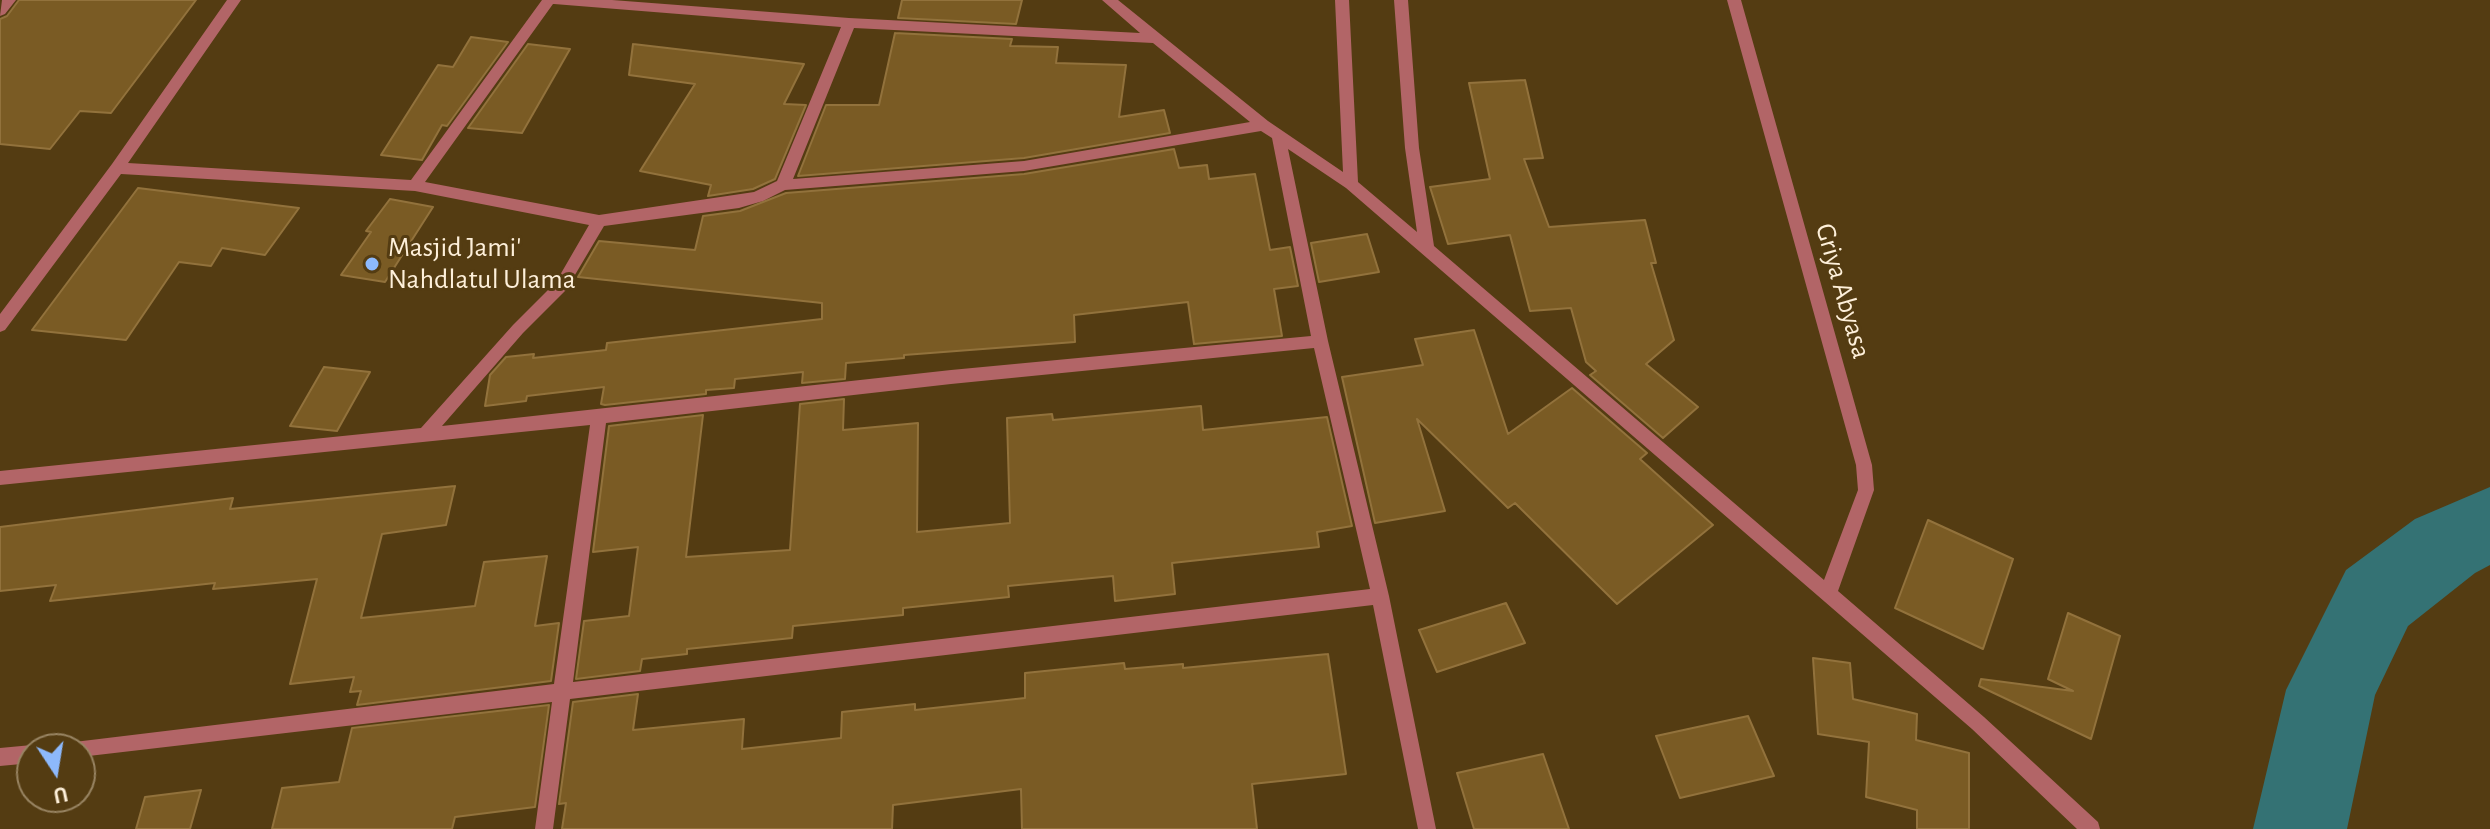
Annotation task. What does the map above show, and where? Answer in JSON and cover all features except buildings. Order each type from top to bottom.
[{"type":"street","points":[[0,11],[9,0]]},
{"type":"street","points":[[0,326],[117,168],[234,0]]},
{"type":"street","points":[[415,186],[551,0],[849,23],[1156,38]]},
{"type":"street","points":[[1109,0],[1263,125],[1351,184],[1978,723],[2091,829]]},
{"type":"street","points":[[1342,0],[1351,184]]},
{"type":"street","points":[[1401,0],[1412,148],[1427,251]]},
{"type":"street","name":"Griya Abyasa","points":[[1734,0],[1864,465],[1866,490],[1828,594]]},
{"type":"street","points":[[783,185],[849,23]]},
{"type":"street","points":[[117,168],[415,186],[599,221],[739,202],[783,185],[1024,166],[1263,125]]},
{"type":"street","points":[[1278,135],[1320,341],[1380,596],[1427,829]]},
{"type":"street","points":[[427,432],[518,329],[561,286],[599,221]]},
{"type":"street","points":[[0,478],[1320,341]]},
{"type":"street","points":[[544,829],[599,417]]},
{"type":"street","points":[[96,746],[1380,596]]},
{"type":"waterway","points":[[2300,829],[2331,690],[2377,598],[2445,546],[2490,524]]},
{"type":"place","name":"Masjid Jami' Nahdlatul Ulama","points":[[372,264]]}]
